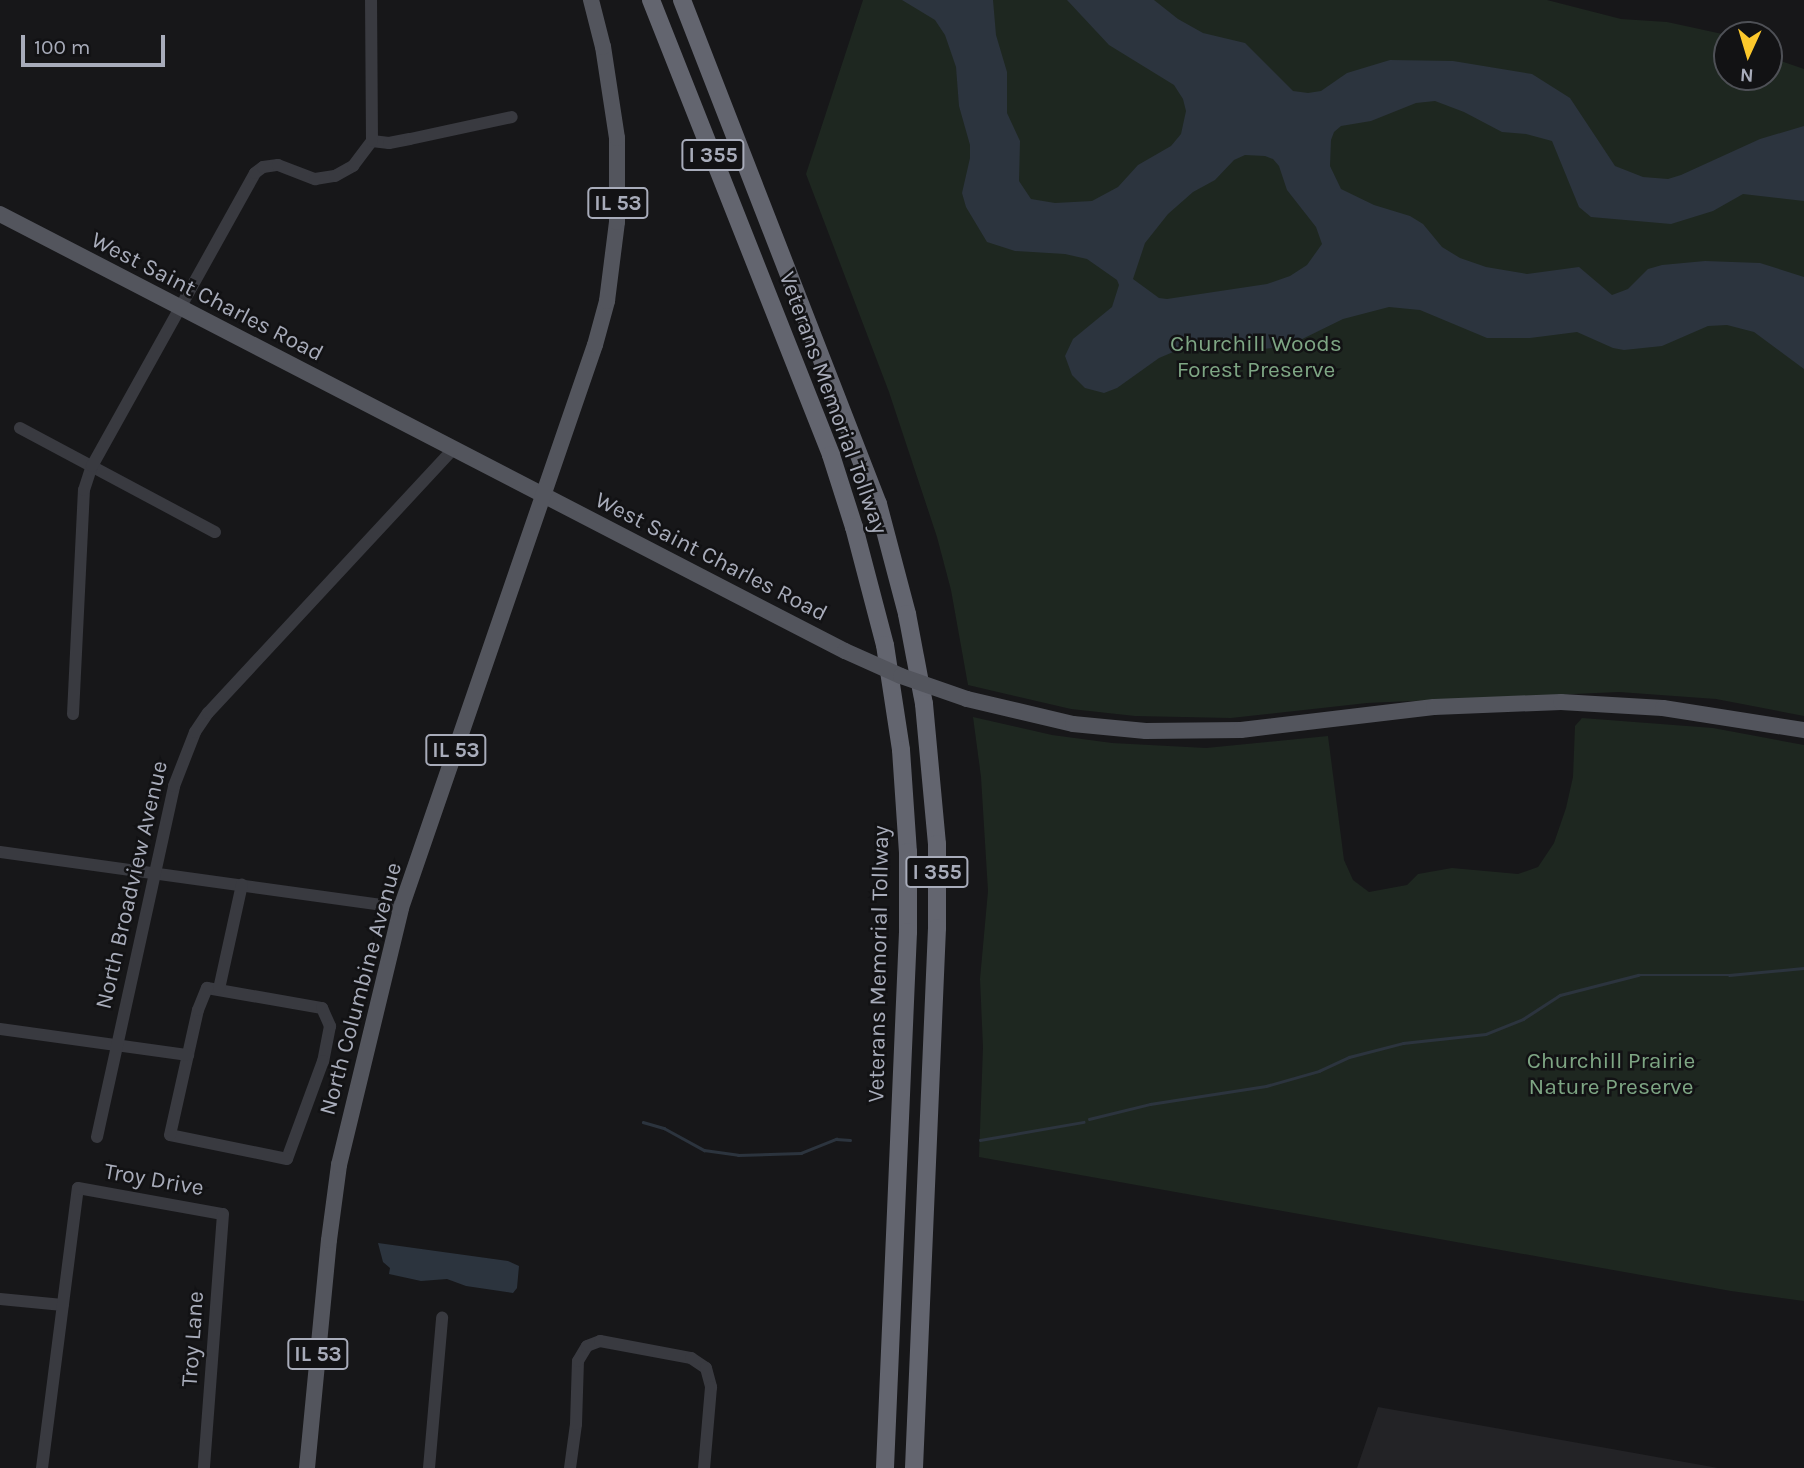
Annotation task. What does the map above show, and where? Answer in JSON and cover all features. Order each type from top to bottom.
[{"type":"highway","name":"Veterans Memorial Tollway","points":[[651,0],[831,455],[855,527],[885,645],[901,750],[908,879],[885,1468]]},
{"type":"highway","name":"Veterans Memorial Tollway","points":[[682,0],[878,504],[909,624],[924,704],[937,844],[937,916],[914,1468]]},
{"type":"main road","name":"IL 53","points":[[542,497],[603,321],[617,222],[617,138],[603,47],[591,0]]},
{"type":"main road","name":"West Saint Charles Road","points":[[0,214],[542,497],[845,651],[914,681],[967,699],[1073,724],[1185,732],[1249,730],[1458,706],[1561,702],[1640,706],[1726,716],[1804,730]]},
{"type":"main road","name":"North Columbine Avenue","points":[[307,1468],[328,1240],[339,1165],[401,908],[542,497]]},
{"type":"street","points":[[73,714],[84,490],[92,466],[255,173],[262,167],[278,165],[315,178],[335,176],[353,166],[372,141],[372,0]]},
{"type":"street","points":[[372,141],[389,143],[512,117]]},
{"type":"street","points":[[20,428],[215,533]]},
{"type":"street","name":"North Broadview Avenue","points":[[97,1137],[179,768],[201,722],[453,449]]},
{"type":"street","points":[[0,852],[401,908]]},
{"type":"street","points":[[219,989],[242,884]]},
{"type":"street","points":[[207,988],[219,989],[322,1008],[330,1026],[309,1104],[287,1159],[170,1135],[207,988]]},
{"type":"street","points":[[0,1029],[188,1055]]},
{"type":"street","name":"Troy Drive","points":[[63,1305],[78,1188],[223,1214]]},
{"type":"street","name":"Troy Lane","points":[[204,1468],[223,1214]]},
{"type":"street","points":[[0,1299],[63,1305],[42,1468]]},
{"type":"street","points":[[429,1468],[442,1318]]},
{"type":"street","points":[[570,1468],[580,1355],[587,1346],[600,1342],[691,1358],[706,1367],[711,1387],[704,1468]]},
{"type":"shaded area","points":[[902,0],[993,0],[996,35],[1007,72],[1007,113],[1020,141],[1019,181],[1031,199],[1055,203],[1092,201],[1118,187],[1138,165],[1171,146],[1181,134],[1186,111],[1183,99],[1174,85],[1109,45],[1067,0],[1154,0],[1178,19],[1203,33],[1245,43],[1293,91],[1321,91],[1347,73],[1390,60],[1453,61],[1532,74],[1570,98],[1615,166],[1643,177],[1668,179],[1681,175],[1760,139],[1804,126],[1804,201],[1743,194],[1713,211],[1671,224],[1591,217],[1579,207],[1552,141],[1526,134],[1502,132],[1464,112],[1435,101],[1416,103],[1371,121],[1341,126],[1334,132],[1331,140],[1330,166],[1341,189],[1374,205],[1410,216],[1423,224],[1442,247],[1460,258],[1486,267],[1527,274],[1579,267],[1612,295],[1628,289],[1648,269],[1662,265],[1705,261],[1760,263],[1804,277],[1804,369],[1754,332],[1727,325],[1708,326],[1662,346],[1624,350],[1577,332],[1530,338],[1487,338],[1420,310],[1389,307],[1343,319],[1288,346],[1254,350],[1217,344],[1185,347],[1159,358],[1117,388],[1104,393],[1085,388],[1072,375],[1065,356],[1073,339],[1112,307],[1119,285],[1117,280],[1087,259],[1065,254],[1015,251],[987,242],[966,207],[962,193],[970,158],[970,145],[959,106],[956,67],[945,35],[935,20]],"holes":[[[1245,155],[1273,159],[1279,166],[1287,190],[1316,227],[1322,244],[1307,265],[1290,276],[1267,284],[1167,299],[1159,298],[1133,279],[1145,243],[1168,214],[1193,192],[1215,180],[1234,160]]]},
{"type":"shaded area","points":[[378,1243],[508,1261],[519,1266],[517,1288],[513,1293],[466,1286],[447,1279],[421,1281],[389,1274],[390,1268],[383,1262]]},
{"type":"shaded area","points":[[1378,1407],[1718,1468],[1357,1468]]},
{"type":"green space","name":"Churchill Woods Forest Preserve","points":[[863,0],[1547,0],[1621,19],[1667,22],[1713,32],[1713,91],[1783,91],[1783,62],[1804,69],[1804,716],[1716,699],[1619,692],[1367,703],[1231,718],[1135,716],[1071,709],[968,685],[951,590],[937,537],[889,392],[806,174]]},
{"type":"green space","name":"Churchill Prairie Nature Preserve","points":[[973,717],[1052,735],[1112,743],[1206,748],[1328,736],[1344,860],[1353,880],[1369,892],[1407,885],[1418,874],[1452,868],[1518,874],[1538,867],[1554,843],[1566,808],[1573,777],[1575,726],[1582,718],[1713,728],[1804,745],[1804,1301],[1731,1291],[979,1157],[983,1047],[980,979],[988,891],[981,777]]},
{"type":"waterway","points":[[1089,1119],[1150,1104],[1266,1086],[1319,1071],[1349,1057],[1403,1043],[1486,1034],[1523,1019],[1560,995],[1638,975],[1729,975],[1804,968]]},
{"type":"waterway","points":[[643,1122],[664,1128],[704,1150],[738,1155],[801,1153],[836,1139],[850,1140]]},
{"type":"waterway","points":[[980,1140],[1083,1122]]}]
